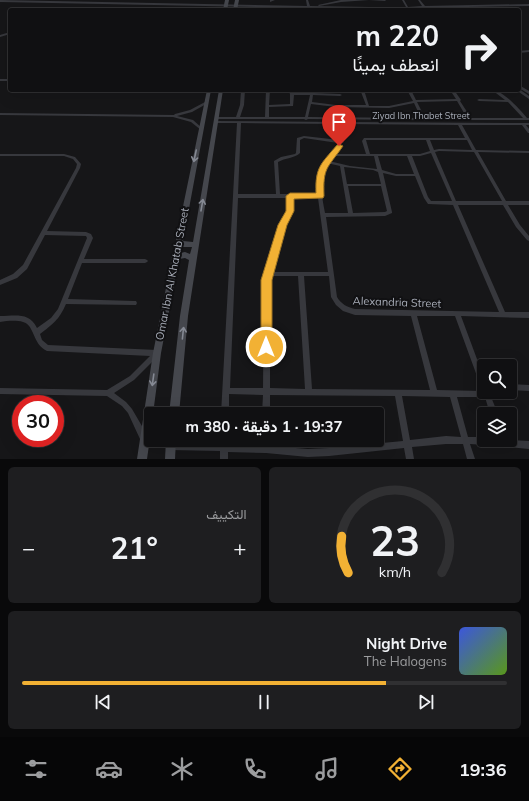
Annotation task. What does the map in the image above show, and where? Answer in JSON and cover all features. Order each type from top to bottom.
[{"type":"street","points":[[271,7],[271,1],[274,0]]},
{"type":"street","points":[[307,0],[309,8]]},
{"type":"street","points":[[318,0],[320,6]]},
{"type":"street","points":[[262,8],[309,8],[336,1],[385,0]]},
{"type":"street","points":[[403,0],[408,8]]},
{"type":"street","points":[[419,0],[425,8]]},
{"type":"street","points":[[452,0],[458,6]]},
{"type":"street","points":[[485,0],[491,5]]},
{"type":"street","points":[[0,2],[207,8]]},
{"type":"street","points":[[437,8],[491,5],[528,7]]},
{"type":"street","points":[[320,6],[345,8]]},
{"type":"street","points":[[457,8],[519,6]]},
{"type":"street","name":"Omar Ibn Al Khatab Street","points":[[149,407],[157,353],[209,92]]},
{"type":"street","name":"Omar Ibn Al Khatab Street","points":[[175,407],[184,316],[222,92]]},
{"type":"street","points":[[225,407],[236,196],[238,120],[242,105],[243,92]]},
{"type":"street","points":[[267,117],[268,92]]},
{"type":"street","points":[[267,106],[290,106],[292,103],[291,92],[340,92],[343,106]]},
{"type":"street","points":[[306,120],[313,92]]},
{"type":"street","points":[[363,92],[368,107]]},
{"type":"street","points":[[410,92],[425,123]]},
{"type":"street","points":[[453,92],[470,119]]},
{"type":"street","points":[[497,92],[509,101],[528,119]]},
{"type":"street","points":[[521,92],[529,98]]},
{"type":"street","points":[[310,104],[393,107],[414,101],[459,100]]},
{"type":"street","points":[[479,100],[509,101]]},
{"type":"street","points":[[173,116],[191,111],[206,103]]},
{"type":"street","points":[[0,114],[173,116],[192,121],[201,129]]},
{"type":"street","name":"Ziyad Ibn Thabet Street","points":[[238,120],[267,117],[342,122],[529,124]]},
{"type":"street","name":"Ziyad Ibn Thabet Street","points":[[216,120],[423,118],[528,119]]},
{"type":"street","points":[[278,196],[276,161],[296,155],[298,153],[298,139],[304,137],[342,142],[342,122]]},
{"type":"street","points":[[459,123],[518,226],[529,239]]},
{"type":"street","points":[[523,124],[529,132]]},
{"type":"street","points":[[368,155],[364,141],[365,139],[468,139]]},
{"type":"street","points":[[427,139],[503,315]]},
{"type":"street","name":"Alexandria Street","points":[[342,142],[326,162],[320,174],[320,196],[334,297],[342,307],[348,311],[355,312],[529,315]]},
{"type":"street","points":[[333,155],[409,155],[425,154],[439,150],[529,152]]},
{"type":"street","points":[[0,155],[64,155],[74,158],[77,161],[78,168],[25,267],[14,276],[0,283]]},
{"type":"street","points":[[323,215],[388,214],[390,209],[376,155]]},
{"type":"street","points":[[409,155],[427,201],[434,204],[529,203]]},
{"type":"street","points":[[326,162],[342,166],[380,170],[396,175],[416,175]]},
{"type":"street","points":[[342,166],[350,215]]},
{"type":"street","points":[[345,186],[384,185]]},
{"type":"street","points":[[236,196],[320,196]]},
{"type":"street","points":[[266,407],[266,286],[282,225],[290,211],[290,196]]},
{"type":"street","points":[[36,333],[56,317],[90,238],[89,234],[43,233]]},
{"type":"street","points":[[178,243],[186,245],[196,244]]},
{"type":"street","points":[[176,256],[185,255],[193,258]]},
{"type":"street","points":[[81,261],[145,261]]},
{"type":"street","points":[[268,274],[331,274]]},
{"type":"street","points":[[301,274],[309,392]]},
{"type":"street","points":[[64,301],[134,303]]},
{"type":"street","points":[[413,313],[434,393]]},
{"type":"street","points":[[457,314],[477,368]]},
{"type":"street","points":[[0,319],[27,320],[36,333],[41,344],[48,348],[157,353]]},
{"type":"street","points":[[0,391],[108,393],[132,378],[157,353]]},
{"type":"street","points":[[517,387],[529,388]]},
{"type":"street","points":[[226,391],[452,393],[477,390]]},
{"type":"street","points":[[108,393],[124,404],[130,411],[144,438]]},
{"type":"street","points":[[398,393],[410,459]]},
{"type":"street","points":[[452,393],[471,459]]},
{"type":"street","name":"Omar Ibn Al Khatab Street","points":[[142,459],[144,438]]},
{"type":"street","points":[[249,447],[308,453],[407,443],[477,440]]},
{"type":"street","points":[[517,443],[529,445]]},
{"type":"street","points":[[170,459],[171,447]]},
{"type":"street","points":[[224,447],[224,459]]},
{"type":"route","points":[[266,347],[266,280],[282,225],[290,211],[290,196],[320,196],[320,174],[326,162],[339,146]]}]
